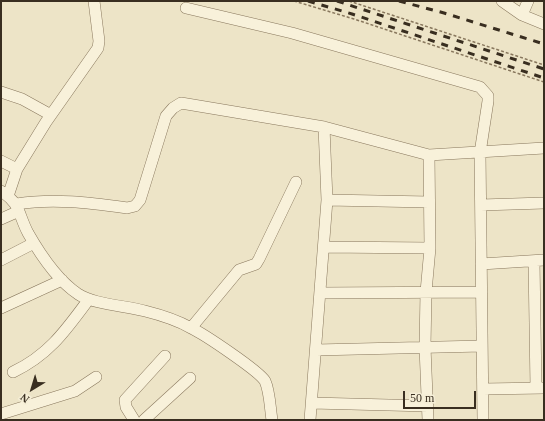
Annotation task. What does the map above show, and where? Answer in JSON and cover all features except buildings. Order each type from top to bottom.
[{"type":"street","points":[[94,1],[99,41],[98,48],[51,115],[17,170],[5,193],[18,208],[34,243],[62,280],[78,294],[89,300],[146,311],[191,328],[259,375],[264,381],[272,420]]},
{"type":"street","points":[[502,1],[522,15],[544,24]]},
{"type":"street","points":[[522,15],[528,1]]},
{"type":"street","points":[[186,8],[292,32],[480,87],[488,96],[480,153],[483,420]]},
{"type":"street","points":[[1,92],[22,99],[51,115]]},
{"type":"street","points":[[1,219],[18,208],[32,202],[70,201],[127,208],[135,206],[140,200],[166,116],[173,108],[181,103],[324,127],[428,155],[544,148]]},
{"type":"street","points":[[310,420],[327,200],[324,127]]},
{"type":"street","points":[[428,155],[430,248],[426,292],[425,347],[428,420]]},
{"type":"street","points":[[1,161],[17,170]]},
{"type":"street","points":[[191,328],[239,270],[256,264],[296,182]]},
{"type":"street","points":[[327,200],[429,202]]},
{"type":"street","points":[[481,204],[544,203]]},
{"type":"street","points":[[1,260],[34,243]]},
{"type":"street","points":[[324,247],[430,248]]},
{"type":"street","points":[[481,264],[539,261],[540,388],[483,389]]},
{"type":"street","points":[[1,308],[62,280]]},
{"type":"street","points":[[320,293],[482,292]]},
{"type":"street","points":[[13,372],[27,365],[51,347],[89,300]]},
{"type":"street","points":[[316,350],[482,346]]},
{"type":"street","points":[[134,420],[126,407],[125,400],[164,356]]},
{"type":"street","points":[[1,414],[75,391],[96,377]]},
{"type":"street","points":[[144,420],[190,378]]},
{"type":"street","points":[[312,403],[428,406]]},
{"type":"path","points":[[294,1],[354,19],[544,82]]},
{"type":"path","points":[[349,1],[544,65]]},
{"type":"railway","points":[[308,1],[352,14],[544,78]]},
{"type":"railway","points":[[337,1],[544,69]]},
{"type":"railway","points":[[399,1],[444,13],[544,44]]}]
